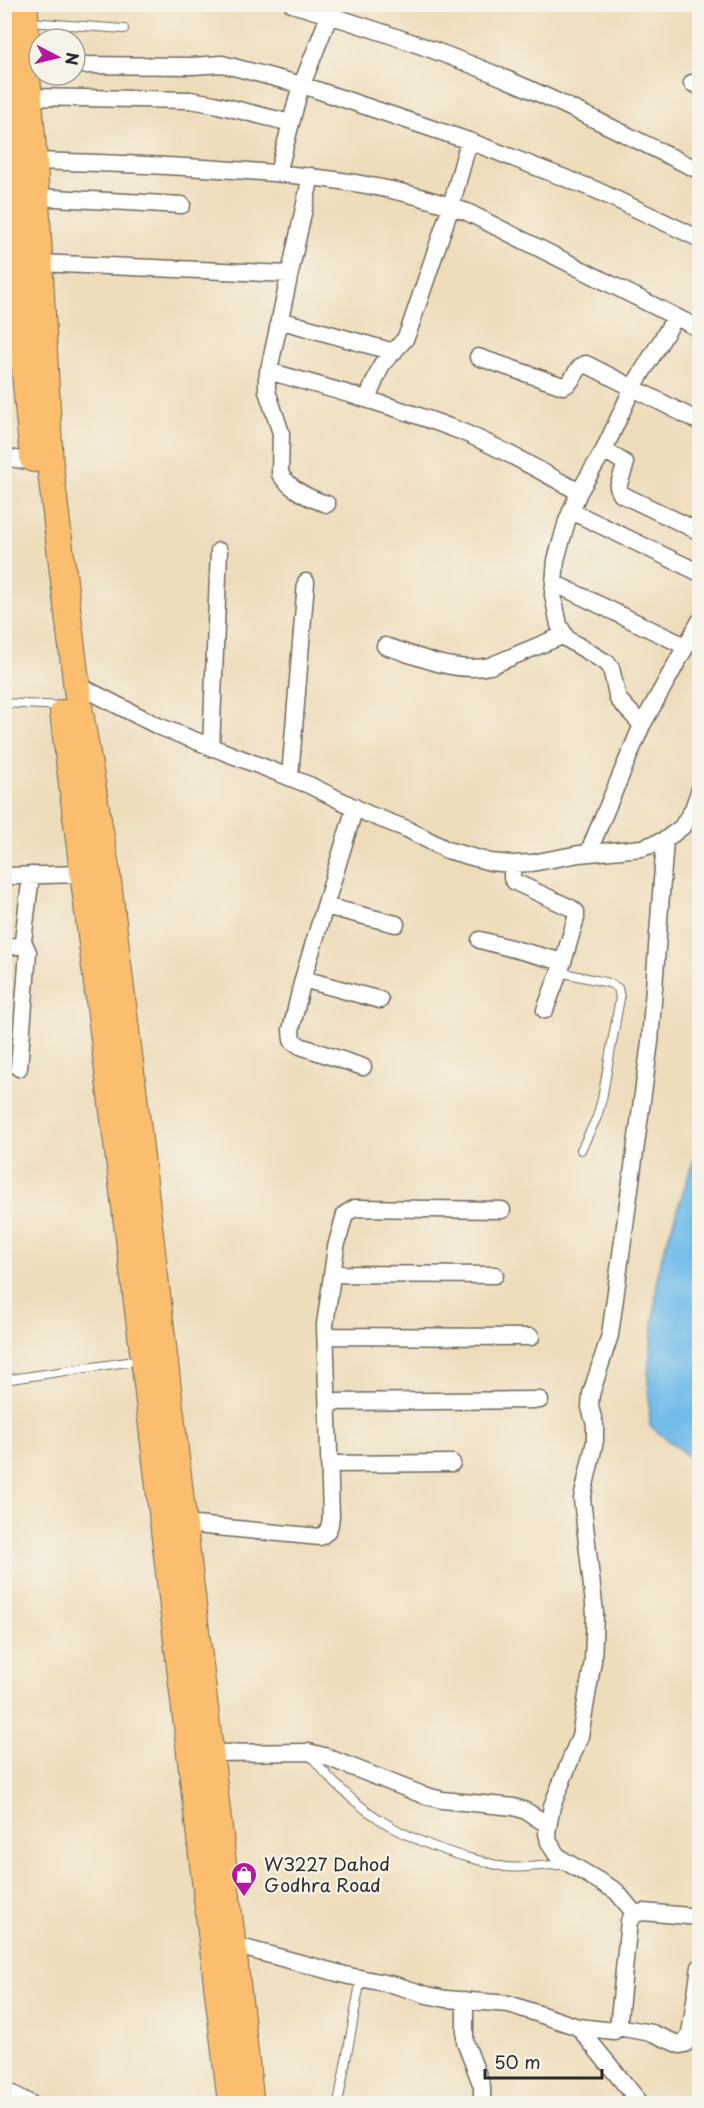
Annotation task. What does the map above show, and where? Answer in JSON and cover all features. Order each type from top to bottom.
[{"type":"main road","points":[[6,4],[16,126],[14,360],[33,462],[84,874],[154,1358],[185,1524],[251,2103]]},
{"type":"main road","points":[[30,87],[28,97],[16,126],[34,161],[50,465],[76,684],[106,873],[231,2103]]},
{"type":"street","points":[[292,4],[330,10],[512,81],[699,171]]},
{"type":"street","points":[[278,173],[302,85],[330,10]]},
{"type":"street","points":[[87,65],[222,64],[302,85],[469,141],[596,190],[699,239]]},
{"type":"street","points":[[28,97],[190,100],[291,123]]},
{"type":"street","points":[[367,399],[382,364],[405,339],[409,330],[451,206],[469,141]]},
{"type":"street","points":[[34,161],[181,165],[278,173],[349,181],[404,192],[467,212],[699,329]]},
{"type":"street","points":[[311,176],[268,371],[267,391],[280,433],[280,474],[290,485],[327,504]]},
{"type":"street","points":[[36,197],[182,205]]},
{"type":"street","points":[[38,263],[289,274]]},
{"type":"street","points":[[642,725],[618,699],[611,668],[607,663],[574,644],[564,635],[559,625],[553,595],[556,560],[579,492],[604,450],[633,387],[675,318]]},
{"type":"street","points":[[279,320],[394,352]]},
{"type":"street","points":[[478,357],[563,387],[569,384],[579,367],[586,364],[699,422]]},
{"type":"street","points":[[268,371],[367,399],[470,435],[579,492]]},
{"type":"street","points":[[604,450],[625,463],[618,487],[621,494],[699,532]]},
{"type":"street","points":[[4,457],[33,462]]},
{"type":"street","points":[[571,511],[699,573]]},
{"type":"street","points":[[211,748],[219,551]]},
{"type":"street","points":[[290,777],[306,582]]},
{"type":"street","points":[[554,583],[685,646]]},
{"type":"street","points":[[588,853],[642,725],[699,621]]},
{"type":"street","points":[[385,646],[468,670],[490,666],[564,635]]},
{"type":"street","points":[[76,684],[158,726],[290,777],[447,850],[490,862],[532,864],[588,853],[642,848],[665,840],[682,827],[693,809],[699,789]]},
{"type":"street","points":[[355,807],[303,979],[291,1030],[292,1040],[300,1046],[363,1066]]},
{"type":"street","points":[[635,1914],[616,1891],[556,1854],[549,1842],[548,1825],[552,1806],[580,1736],[593,1661],[595,1613],[582,1499],[595,1441],[596,1425],[590,1407],[591,1394],[610,1335],[650,1042],[665,840]]},
{"type":"street","points":[[512,864],[512,878],[515,882],[576,912],[562,967],[545,1010]]},
{"type":"street","points":[[4,876],[84,874]]},
{"type":"street","points":[[19,1068],[27,952],[23,941],[31,875]]},
{"type":"street","points":[[325,906],[396,924]]},
{"type":"street","points":[[480,940],[562,967]]},
{"type":"street","points":[[4,947],[19,946],[23,941]]},
{"type":"street","points":[[303,979],[380,1000]]},
{"type":"street","points":[[185,1524],[320,1538],[326,1534],[329,1528],[329,1464],[326,1336],[336,1247],[345,1214],[349,1210],[354,1208],[502,1210]]},
{"type":"street","points":[[332,1274],[495,1275]]},
{"type":"street","points":[[326,1336],[531,1337]]},
{"type":"street","points":[[327,1402],[540,1400]]},
{"type":"street","points":[[329,1464],[452,1463]]},
{"type":"street","points":[[211,1753],[308,1752],[324,1756],[423,1795],[442,1800],[514,1807],[526,1811],[548,1825]]},
{"type":"street","points":[[233,1945],[447,1999],[509,2004],[578,2027],[614,2031],[617,2027],[629,1921],[635,1914],[643,1912],[699,1917]]},
{"type":"street","points":[[617,2027],[642,2031],[680,2045],[685,2044],[690,2034],[699,1967]]},
{"type":"street","points":[[465,2000],[465,2042],[482,2086],[482,2103]]},
{"type":"street","points":[[578,2027],[641,2103]]},
{"type":"street","points":[[4,2089],[31,2103]]},
{"type":"lane","points":[[26,13],[124,29]]},
{"type":"lane","points":[[4,704],[62,705]]},
{"type":"lane","points":[[562,967],[609,983],[618,988],[620,998],[602,1099],[597,1117],[581,1150]]},
{"type":"lane","points":[[4,1380],[154,1358]]},
{"type":"lane","points":[[308,1752],[324,1773],[371,1814],[389,1827],[424,1844],[504,1867],[572,1865]]},
{"type":"lane","points":[[338,2103],[361,1978]]},
{"type":"water","points":[[699,1149],[700,1461],[693,1460],[650,1426],[648,1376],[659,1266]]},
{"type":"place","name":"W3227 Dahod Godhra Road","points":[[244,1898]]}]
